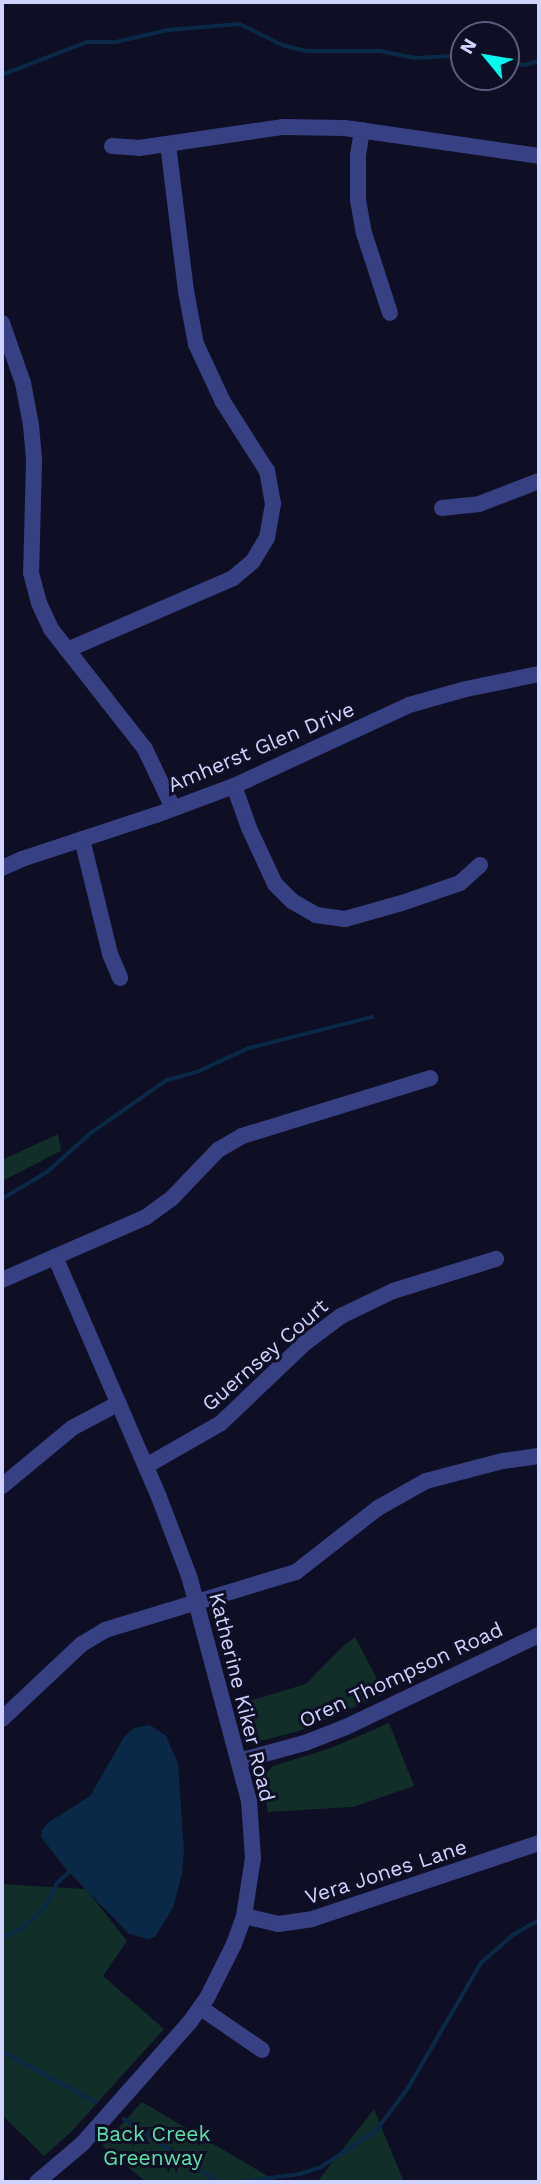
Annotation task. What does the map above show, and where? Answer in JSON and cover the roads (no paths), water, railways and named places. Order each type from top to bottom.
[{"type":"street","points":[[112,146],[139,148],[283,127],[362,130],[539,156]]},
{"type":"street","points":[[362,130],[358,155],[358,200],[364,233],[390,313]]},
{"type":"street","points":[[67,650],[233,578],[253,561],[267,538],[273,504],[267,471],[223,402],[196,344],[186,290],[168,144]]},
{"type":"street","points":[[2,323],[23,383],[31,425],[34,462],[31,573],[39,603],[51,629],[145,749],[173,808]]},
{"type":"street","points":[[442,508],[479,504],[539,481]]},
{"type":"street","name":"Amherst Glen Drive","points":[[2,868],[234,786],[409,705],[539,674]]},
{"type":"street","points":[[234,786],[248,828],[275,884],[292,901],[316,915],[345,919],[402,903],[460,883],[480,864]]},
{"type":"street","points":[[82,839],[110,954],[120,978]]},
{"type":"street","points":[[2,1280],[161,1208],[201,1164],[236,1139],[430,1078]]},
{"type":"street","name":"Katherine Kiker Road","points":[[37,2182],[82,2144],[201,2008],[222,1972],[244,1916],[252,1868],[252,1827],[239,1761],[197,1603],[170,1524],[55,1256]]},
{"type":"street","name":"Guernsey Court","points":[[146,1466],[221,1423],[305,1343],[341,1316],[393,1291],[496,1259]]},
{"type":"street","points":[[2,1486],[72,1428],[119,1403]]},
{"type":"street","points":[[2,1719],[87,1640],[114,1625],[296,1572],[378,1508],[426,1481],[503,1461],[539,1456]]},
{"type":"street","name":"Oren Thompson Road","points":[[239,1761],[305,1743],[346,1727],[539,1635]]},
{"type":"street","name":"Vera Jones Lane","points":[[244,1916],[278,1923],[312,1919],[539,1843]]},
{"type":"street","points":[[201,2008],[262,2050]]},
{"type":"water","points":[[150,1725],[166,1736],[178,1764],[184,1850],[182,1874],[173,1908],[155,1937],[148,1939],[129,1934],[66,1869],[41,1837],[42,1830],[49,1822],[90,1796],[124,1737],[134,1728]]},
{"type":"waterway","points":[[2,75],[87,42],[116,42],[168,30],[240,24],[285,46],[306,51],[380,51],[415,58],[450,56]]},
{"type":"waterway","points":[[520,64],[539,61]]},
{"type":"waterway","points":[[2,1199],[47,1172],[91,1133],[167,1080],[197,1072],[249,1048],[372,1017]]},
{"type":"waterway","points":[[2,1938],[23,1928],[46,1906],[57,1883],[74,1868]]},
{"type":"waterway","points":[[240,2182],[300,2174],[321,2167],[376,2131],[408,2088],[481,1963],[513,1935],[539,1920]]},
{"type":"waterway","points":[[2,2051],[95,2102]]},
{"type":"waterway","points":[[124,2119],[218,2182]]},
{"type":"park label","name":"Back Creek Greenway","points":[[153,2146]]}]
